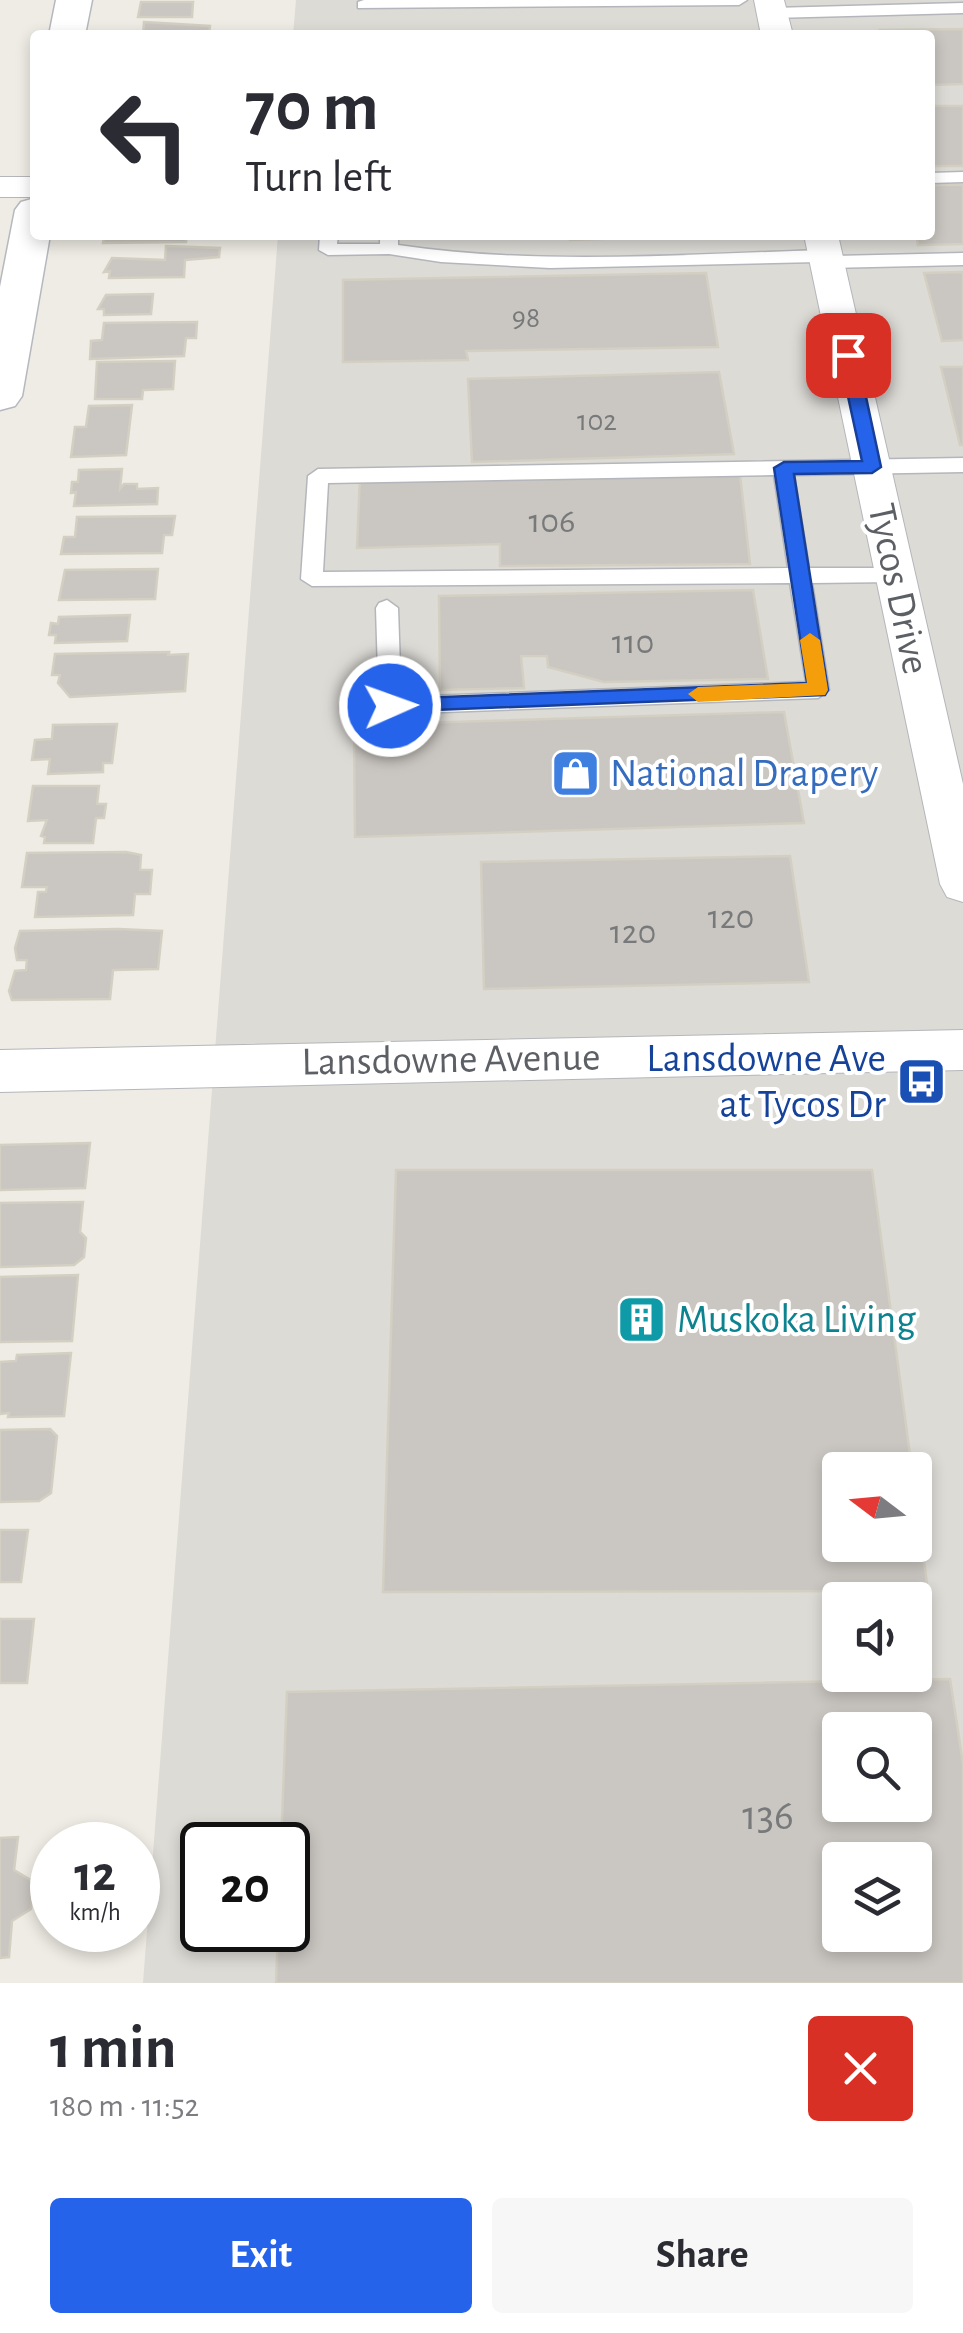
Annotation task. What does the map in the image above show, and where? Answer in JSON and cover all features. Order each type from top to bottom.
[{"type":"street","points":[[68,30],[74,0]]},
{"type":"street","points":[[0,187],[30,186]]},
{"type":"street","points":[[0,396],[30,237]]},
{"type":"street","name":"Tycos Drive","points":[[825,251],[960,859]]},
{"type":"street","name":"Lansdowne Avenue","points":[[0,1071],[963,1050]]},
{"type":"lane","points":[[364,5],[739,0]]},
{"type":"lane","points":[[773,16],[963,8]]},
{"type":"lane","points":[[935,178],[963,177]]},
{"type":"lane","points":[[329,240],[328,250],[389,242],[430,256],[544,261],[825,251],[963,259]]},
{"type":"lane","points":[[895,575],[312,579],[318,476],[963,465]]},
{"type":"lane","points":[[387,608],[390,706],[818,690],[784,468]]},
{"type":"shaded area","points":[[296,0],[963,0],[963,1983],[143,1983],[145,1952],[160,1952],[160,1822],[155,1822],[278,240],[935,240],[935,30],[293,30]]},
{"type":"building","points":[[141,2],[193,2],[192,17],[138,17]]},
{"type":"building","points":[[144,22],[210,26],[210,30],[143,30]]},
{"type":"building","points":[[963,29],[963,84],[935,85],[935,30],[880,30]]},
{"type":"building","points":[[935,106],[963,106],[963,166],[935,166]]},
{"type":"building","points":[[935,185],[963,185],[963,244],[918,245],[917,240],[935,240]]},
{"type":"building","points":[[103,240],[186,240],[186,242],[103,243]]},
{"type":"building","points":[[166,246],[220,248],[219,257],[185,260],[184,277],[109,278],[110,271],[104,272],[112,258],[165,260]]},
{"type":"building","points":[[963,272],[963,340],[942,341],[924,273]]},
{"type":"building","points":[[706,273],[718,347],[466,351],[468,360],[343,362],[343,280]]},
{"type":"building","points":[[153,294],[151,314],[104,315],[104,309],[98,309],[106,295]]},
{"type":"building","points":[[197,322],[196,338],[186,338],[184,356],[90,359],[91,341],[102,340],[104,323]]},
{"type":"building","points":[[175,361],[173,389],[143,390],[142,399],[95,399],[97,362]]},
{"type":"building","points":[[941,367],[963,367],[963,445],[960,445]]},
{"type":"building","points":[[719,372],[734,454],[472,462],[468,379]]},
{"type":"building","points":[[132,405],[126,455],[71,457],[75,427],[86,427],[89,406]]},
{"type":"building","points":[[122,469],[120,489],[124,484],[137,484],[137,489],[158,488],[157,504],[74,506],[76,492],[71,493],[72,482],[78,482],[79,470]]},
{"type":"building","points":[[740,475],[750,564],[500,566],[500,544],[357,548],[360,476]]},
{"type":"building","points":[[175,516],[172,535],[164,535],[162,553],[61,554],[64,537],[75,537],[77,517]]},
{"type":"building","points":[[158,569],[155,599],[59,600],[65,570]]},
{"type":"building","points":[[753,590],[768,679],[604,682],[548,667],[547,656],[521,656],[524,688],[440,690],[439,596]]},
{"type":"building","points":[[130,615],[127,641],[55,643],[56,635],[49,635],[51,623],[58,624],[59,617]]},
{"type":"building","points":[[169,652],[168,655],[188,654],[185,691],[70,697],[58,683],[60,675],[52,675],[55,654]]},
{"type":"building","name":"National Drapery","points":[[784,712],[804,823],[355,837],[354,725]]},
{"type":"building","points":[[117,724],[112,763],[103,763],[103,772],[48,774],[50,759],[32,760],[35,740],[52,739],[53,725]]},
{"type":"building","points":[[33,786],[99,786],[97,804],[106,804],[104,818],[96,818],[93,843],[44,843],[45,837],[41,836],[47,820],[28,821]]},
{"type":"building","points":[[27,853],[141,855],[140,870],[152,870],[150,894],[135,894],[133,915],[35,917],[38,892],[46,892],[47,887],[22,887]]},
{"type":"building","points":[[790,856],[809,982],[484,989],[481,862]]},
{"type":"building","points":[[20,931],[162,931],[158,969],[113,970],[110,999],[12,1000],[9,991],[15,971],[26,970],[27,960],[17,960],[15,948]]},
{"type":"building","points":[[90,1143],[85,1188],[0,1190],[0,1145]]},
{"type":"building","name":"Muskoka Living","points":[[396,1170],[872,1170],[910,1452],[822,1452],[822,1562],[924,1562],[927,1582],[822,1582],[822,1591],[383,1592]]},
{"type":"building","points":[[83,1202],[80,1232],[86,1238],[84,1257],[74,1265],[0,1267],[0,1203]]},
{"type":"building","points":[[78,1275],[72,1341],[0,1342],[0,1277]]},
{"type":"building","points":[[71,1353],[64,1416],[0,1414],[0,1362],[16,1361],[17,1355]]},
{"type":"building","points":[[50,1429],[57,1436],[51,1493],[39,1501],[0,1502],[0,1430]]},
{"type":"building","points":[[0,1530],[28,1530],[21,1582],[0,1582]]},
{"type":"building","points":[[0,1619],[34,1619],[27,1683],[0,1683]]},
{"type":"building","points":[[932,1679],[950,1679],[963,1764],[963,1983],[276,1983],[277,1952],[310,1952],[310,1822],[282,1822],[287,1692],[822,1682],[822,1692],[932,1692]]},
{"type":"building","points":[[18,1837],[14,1870],[30,1880],[30,1910],[12,1921],[9,1957],[0,1958],[0,1838]]},
{"type":"slow traffic","points":[[698,694],[818,690],[810,640]]},
{"type":"place","name":"National Drapery","points":[[575,774]]},
{"type":"place","name":"Lansdowne Ave at Tycos Dr","points":[[921,1082]]},
{"type":"place","name":"Muskoka Living","points":[[642,1320]]},
{"type":"route","points":[[390,706],[818,690],[784,468],[872,467],[848,355]]}]
